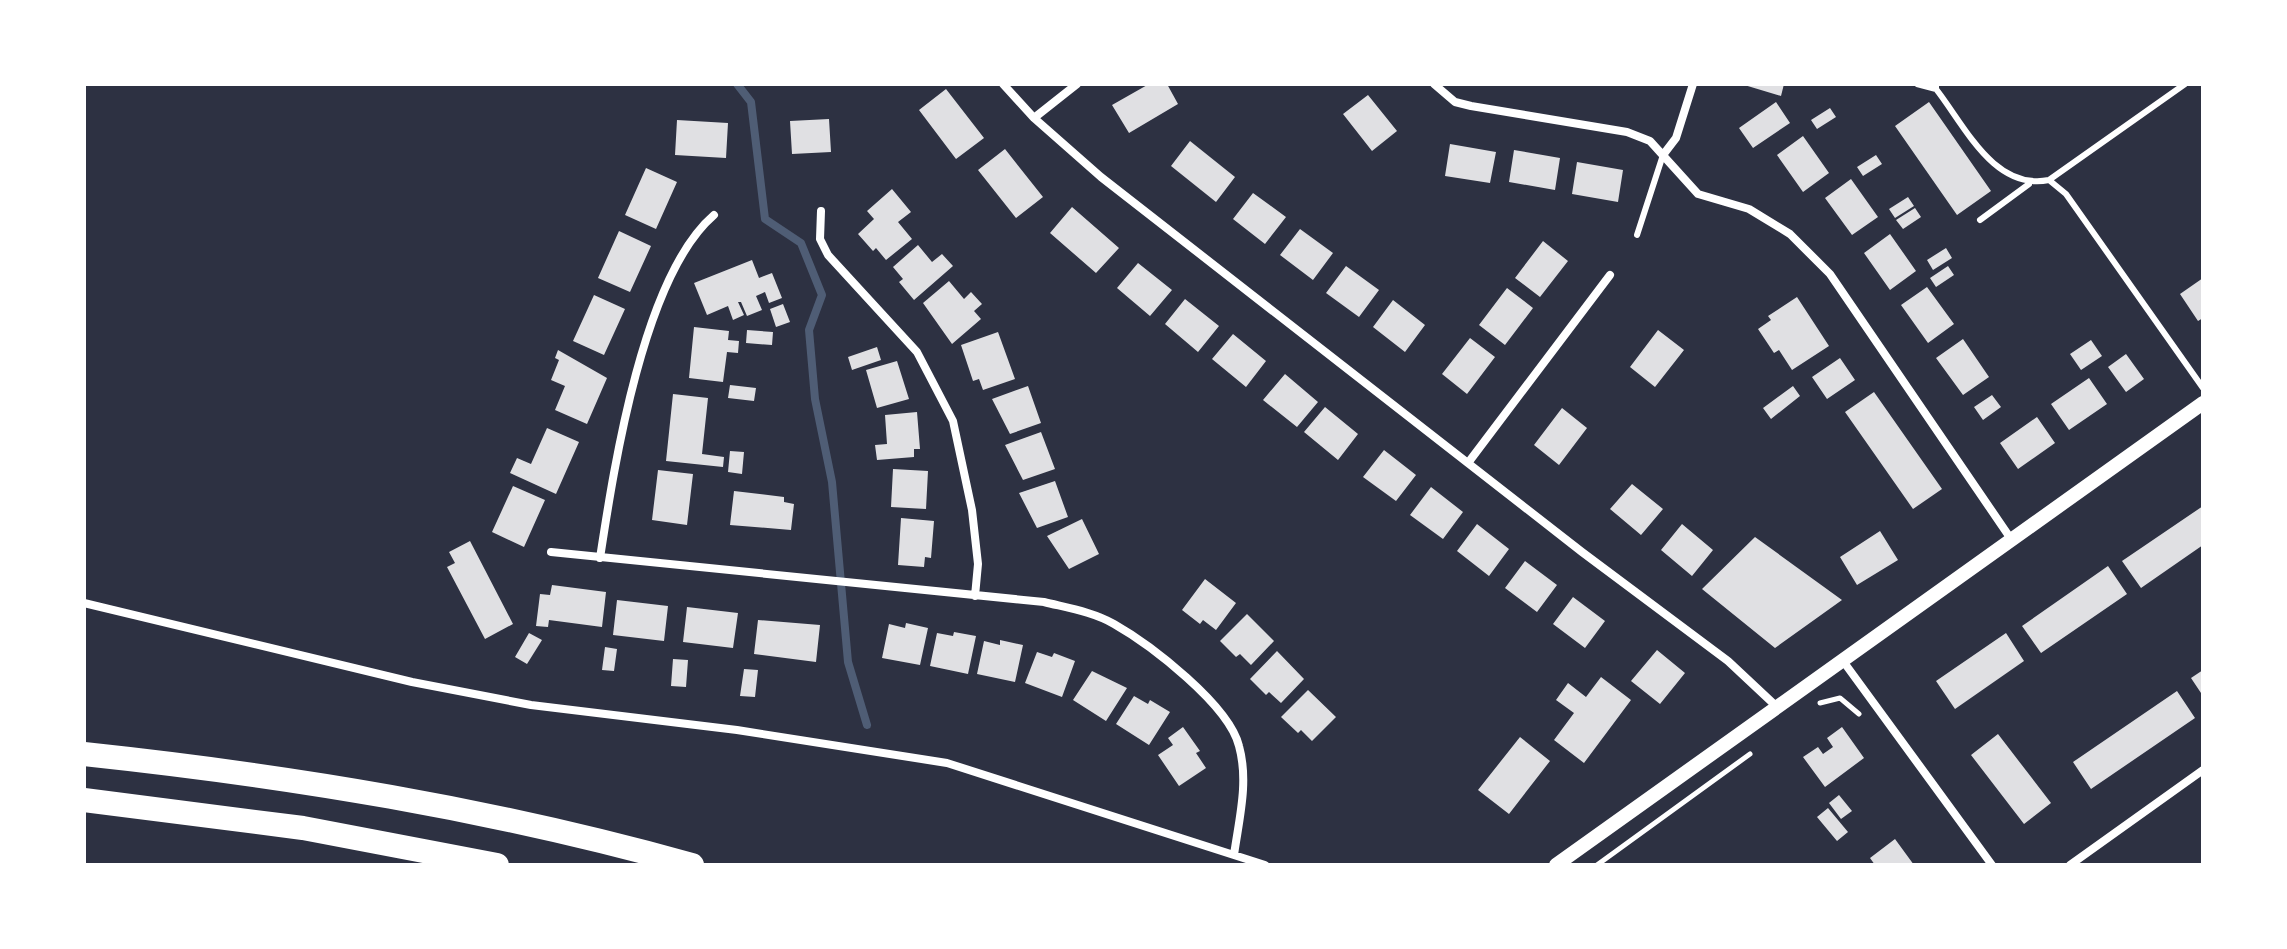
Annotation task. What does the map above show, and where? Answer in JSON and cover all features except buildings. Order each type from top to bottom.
[{"type":"highway","points":[[84,754],[366,790],[515,819],[692,865]]},
{"type":"highway","points":[[84,800],[303,828],[497,865]]},
{"type":"street","points":[[1003,84],[1034,118],[1101,177],[1728,661],[1776,706]]},
{"type":"street","points":[[1034,118],[1077,84]]},
{"type":"street","points":[[1434,84],[1455,102],[1627,132],[1650,141],[1698,194],[1749,209],[1790,234],[1830,274],[2011,539]]},
{"type":"street","points":[[1663,155],[1676,138],[1693,84]]},
{"type":"street","points":[[821,211],[820,239],[828,255],[917,352],[953,421],[972,510],[978,564],[975,596]]},
{"type":"street","points":[[600,558],[616,455],[657,312],[693,237],[714,215]]},
{"type":"street","points":[[1468,463],[1610,275]]},
{"type":"street","points":[[1556,865],[2203,403]]},
{"type":"street","points":[[551,552],[1044,602],[1085,612],[1114,624],[1156,653],[1216,707],[1238,742],[1244,769],[1234,855]]},
{"type":"street","points":[[84,603],[412,682],[531,705],[751,732],[947,763],[1265,865]]},
{"type":"street","points":[[1843,661],[1992,865]]},
{"type":"street","points":[[2070,865],[2203,770]]},
{"type":"lane","points":[[1917,84],[1936,86],[1994,166],[2029,184]]},
{"type":"lane","points":[[1980,220],[2029,184],[2049,180],[2185,84]]},
{"type":"lane","points":[[1637,235],[1663,155]]},
{"type":"lane","points":[[2049,180],[2066,194],[2203,388]]},
{"type":"path","points":[[1810,711],[1822,701],[1840,698],[1864,719]]},
{"type":"path","points":[[1597,865],[1760,747]]},
{"type":"waterway","points":[[737,84],[751,102],[765,219],[801,243],[822,295],[809,330],[815,399],[832,482],[848,662],[867,725]]}]
